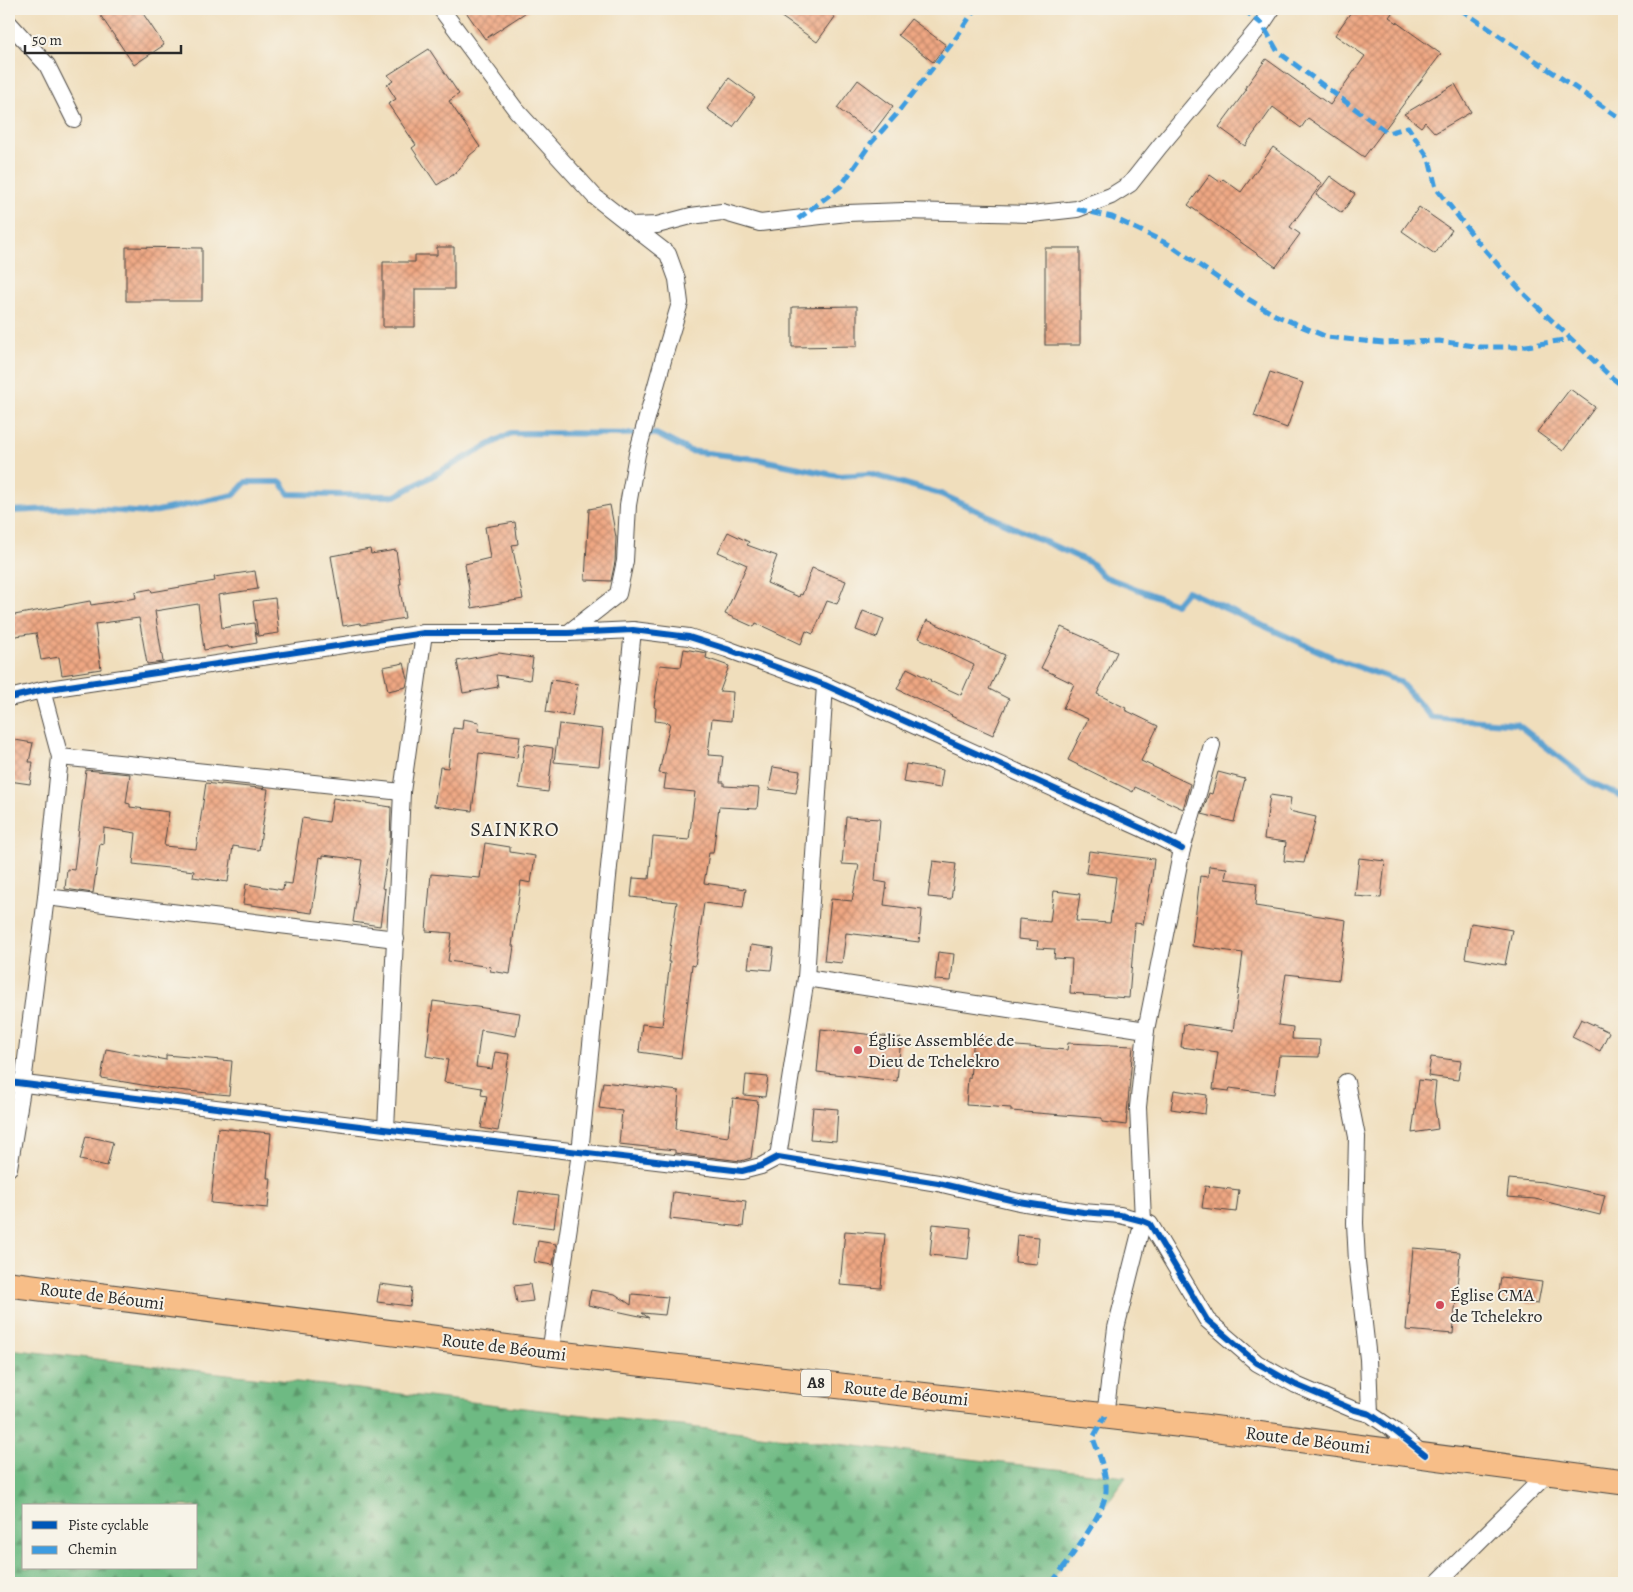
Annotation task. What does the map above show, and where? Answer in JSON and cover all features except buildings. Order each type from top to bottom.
[{"type":"main road","name":"Route de Béoumi","points":[[9,1284],[550,1353],[1203,1427],[1624,1482]]},
{"type":"street","points":[[441,9],[516,110],[595,197],[668,254],[677,279],[680,303],[664,353],[637,454],[628,506],[625,561],[618,594],[568,633]]},
{"type":"street","points":[[632,226],[657,225],[691,216],[722,212],[760,224],[847,213],[1032,214],[1077,209],[1111,196],[1130,184],[1262,24],[1272,9]]},
{"type":"street","points":[[9,23],[47,65],[74,119]]},
{"type":"street","points":[[550,1353],[580,1152],[633,630]]},
{"type":"street","points":[[9,698],[42,690],[424,633],[568,633],[633,630],[689,637],[727,649],[825,686],[1141,828],[1182,849]]},
{"type":"street","points":[[386,1129],[402,792],[424,633]]},
{"type":"street","points":[[778,1157],[806,978],[825,686]]},
{"type":"street","points":[[9,1168],[16,1083],[46,898],[60,757],[42,690]]},
{"type":"street","points":[[1105,1416],[1116,1328],[1143,1221],[1138,1107],[1146,1030],[1182,849],[1212,745]]},
{"type":"street","points":[[60,757],[402,792]]},
{"type":"street","points":[[46,898],[396,939]]},
{"type":"street","points":[[806,978],[1146,1030]]},
{"type":"street","points":[[1346,1082],[1357,1137],[1355,1223],[1357,1262],[1368,1359],[1370,1414]]},
{"type":"street","points":[[16,1083],[742,1171],[761,1166],[778,1157],[938,1184],[1019,1202],[1083,1212],[1120,1215],[1143,1221],[1150,1224],[1207,1320],[1257,1363],[1296,1385],[1352,1409],[1370,1414],[1425,1455]]},
{"type":"street","points":[[1437,1583],[1549,1472]]},
{"type":"green space","points":[[9,1349],[1126,1477],[1050,1583],[9,1583]]},
{"type":"waterway","points":[[9,511],[78,508],[148,513],[234,495],[246,482],[281,482],[289,494],[395,496],[511,433],[656,434],[690,451],[757,459],[838,476],[870,474],[941,494],[1091,563],[1103,576],[1176,604],[1187,591],[1341,661],[1399,681],[1431,717],[1517,724],[1592,783],[1624,797]]},
{"type":"marked path","points":[[798,219],[841,186],[871,143],[896,115],[956,38],[975,9]]},
{"type":"marked path","points":[[1243,9],[1262,24],[1278,52],[1388,133],[1408,127],[1429,159],[1436,188],[1478,242],[1523,293],[1611,377],[1624,387]]},
{"type":"marked path","points":[[1460,9],[1624,121]]},
{"type":"marked path","points":[[1077,209],[1112,217],[1170,245],[1248,299],[1275,315],[1327,337],[1383,343],[1439,341],[1481,347],[1520,347],[1570,339]]},
{"type":"marked path","points":[[1052,1583],[1084,1538],[1104,1501],[1106,1491],[1105,1478],[1093,1438],[1105,1416]]},
{"type":"cycle path","points":[[9,698],[42,690],[424,633],[568,633],[633,630],[689,637],[825,685],[1141,828],[1182,849]]},
{"type":"cycle path","points":[[9,1082],[408,1132],[742,1171],[761,1166],[778,1157],[938,1183],[1019,1202],[1083,1212],[1120,1215],[1143,1221],[1150,1224],[1207,1320],[1257,1363],[1296,1385],[1352,1409],[1370,1414],[1425,1455]]},
{"type":"place","name":"Église Assemblée de Dieu de Tchelekro","points":[[858,1050]]},
{"type":"place","name":"Église CMA de Tchelekro","points":[[1440,1305]]},
{"type":"district","name":"SAINKRO","points":[[515,829]]}]
